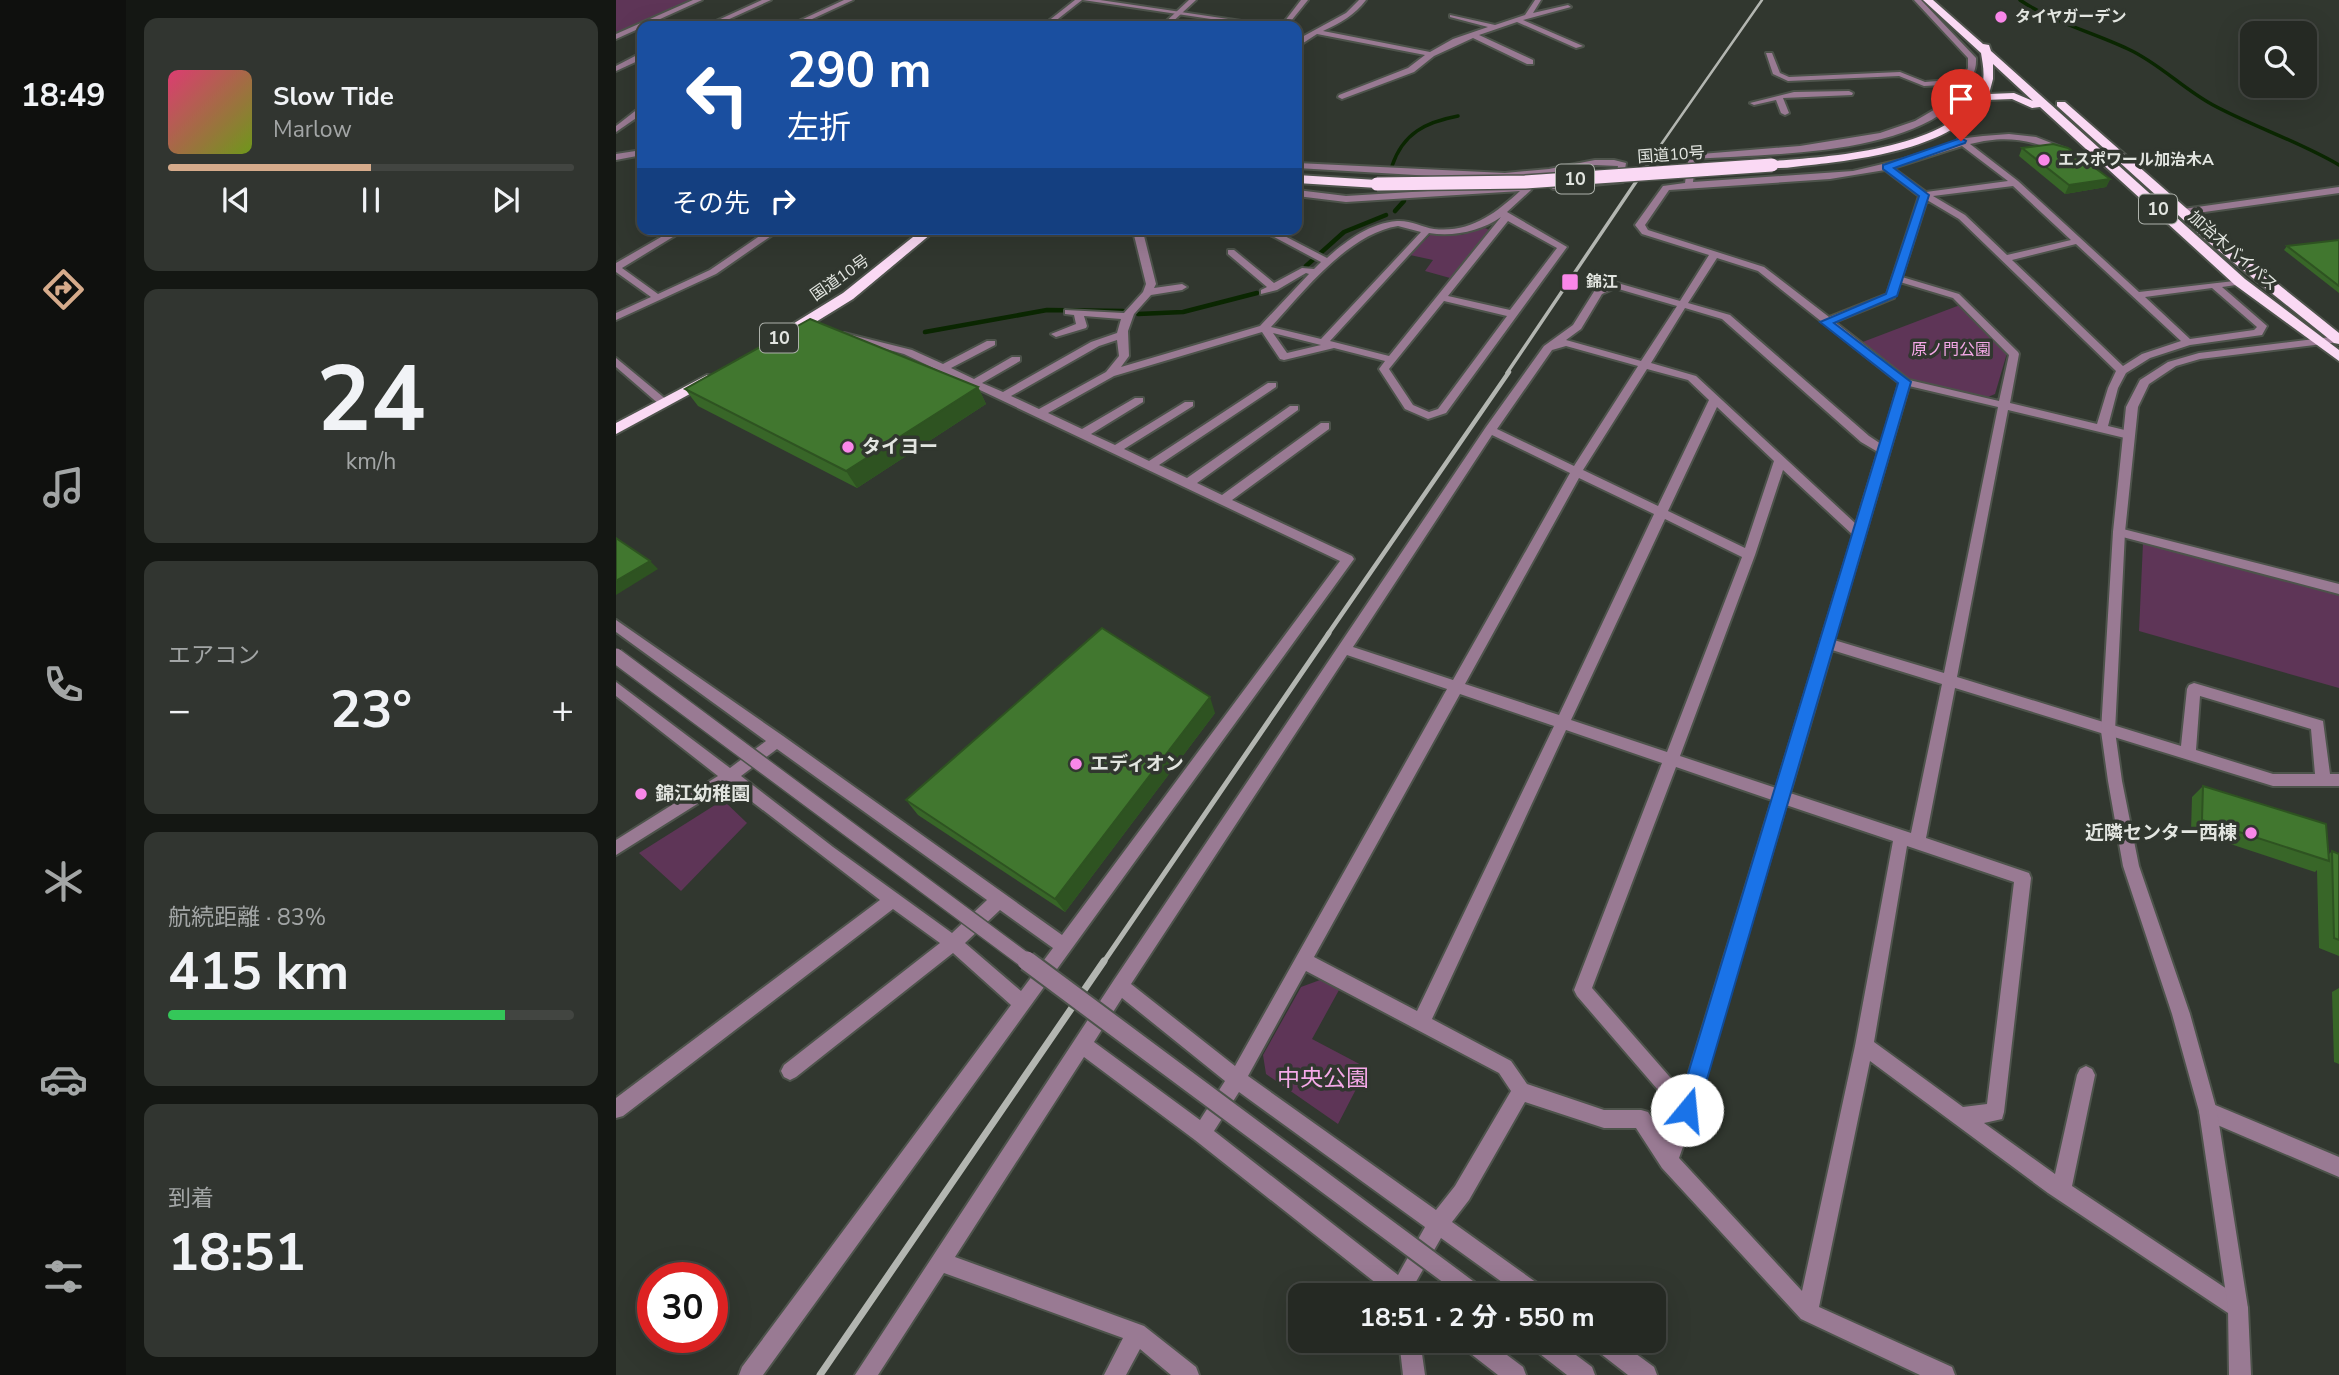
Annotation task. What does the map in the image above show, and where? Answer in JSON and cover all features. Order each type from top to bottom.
[{"type":"highway","name":"10","points":[[1928,0],[1985,50]]},
{"type":"highway","name":"10","points":[[1965,18],[1983,35]]},
{"type":"highway","points":[[1982,97],[1988,78],[1983,35]]},
{"type":"highway","name":"加治木バイパス","points":[[1983,35],[2183,212],[2339,340]]},
{"type":"highway","name":"加治木バイパス","points":[[1985,50],[2240,282],[2339,357]]},
{"type":"highway","name":"10","points":[[1982,97],[2020,97],[2063,123]]},
{"type":"highway","name":"国道10号","points":[[1302,179],[1449,186],[1817,162],[1889,149],[1938,131],[1964,115],[1982,97]]},
{"type":"highway","name":"国道10号","points":[[774,341],[848,296],[924,235]]},
{"type":"highway","points":[[616,429],[725,369]]},
{"type":"street","points":[[652,21],[699,0]]},
{"type":"street","points":[[720,21],[768,0]]},
{"type":"street","points":[[803,21],[850,0]]},
{"type":"street","points":[[1052,21],[1079,0]]},
{"type":"street","points":[[1086,0],[1235,21]]},
{"type":"street","points":[[1169,21],[1193,0]]},
{"type":"street","points":[[1288,21],[1305,0]]},
{"type":"street","points":[[1302,33],[1317,32],[1350,14],[1363,0]]},
{"type":"street","points":[[1527,16],[1538,0]]},
{"type":"street","points":[[1689,184],[1692,156],[1829,145],[1894,132],[1943,111],[1958,98],[1973,64],[1972,58],[1917,0]]},
{"type":"street","points":[[1342,97],[1411,70],[1432,54],[1473,35],[1527,16],[1568,7]]},
{"type":"street","points":[[1452,16],[1494,27]]},
{"type":"street","points":[[1518,20],[1579,46]]},
{"type":"street","points":[[616,37],[637,28]]},
{"type":"street","points":[[1317,32],[1432,54]]},
{"type":"street","points":[[1302,40],[1307,34]]},
{"type":"street","points":[[1473,35],[1530,62]]},
{"type":"street","points":[[616,55],[637,58]]},
{"type":"street","points":[[1769,55],[1777,74],[1788,79],[1900,74],[1924,84],[1966,80]]},
{"type":"street","points":[[616,69],[637,59]]},
{"type":"street","points":[[1835,66],[1856,104]]},
{"type":"street","points":[[1754,103],[1794,94],[1849,93]]},
{"type":"street","points":[[1779,97],[1785,113]]},
{"type":"street","points":[[616,130],[637,114]]},
{"type":"street","points":[[2066,151],[2011,136],[1961,141],[1886,167],[1855,174],[1689,184],[1666,188],[1640,225],[1645,232],[1761,269],[1905,382],[2129,435]]},
{"type":"street","points":[[1961,141],[2015,183],[2188,342]]},
{"type":"street","points":[[616,157],[637,154]]},
{"type":"street","points":[[1302,166],[1440,176],[1548,172],[1591,162],[1623,165],[1620,180],[1384,198],[1302,194]]},
{"type":"street","points":[[1886,167],[1924,195],[1962,217],[2122,370]]},
{"type":"street","points":[[1924,195],[2015,183]]},
{"type":"street","points":[[1504,214],[1562,247],[1443,411],[1428,416],[1409,407],[1384,369],[1443,298],[1504,214],[1528,188]]},
{"type":"street","points":[[2183,212],[2339,190]]},
{"type":"street","points":[[1826,322],[1891,296],[1924,195]]},
{"type":"street","points":[[1040,413],[1110,374],[1264,328],[1328,262],[1359,237],[1375,229],[1393,224],[1409,224],[1427,230],[1458,232],[1504,214]]},
{"type":"street","points":[[1324,342],[1427,230]]},
{"type":"street","points":[[658,298],[616,267],[672,235]]},
{"type":"street","points":[[616,317],[713,272],[768,235]]},
{"type":"street","points":[[1110,374],[1124,356],[1122,335],[1127,316],[1150,292],[1151,284],[1140,235]]},
{"type":"street","points":[[1274,235],[1328,262]]},
{"type":"street","points":[[2006,258],[2078,241]]},
{"type":"street","points":[[1231,252],[1269,290],[1305,270],[1318,273]]},
{"type":"street","points":[[1202,1133],[1237,1079],[1304,961],[1576,472],[1714,255]]},
{"type":"street","points":[[1808,1312],[1909,840],[1949,679],[2014,354],[1956,296],[1896,278]]},
{"type":"street","points":[[2136,295],[2240,282]]},
{"type":"street","points":[[866,1375],[1120,986],[1490,430],[1548,348],[1577,327],[1598,292],[1614,285],[1650,293],[1683,307],[1726,317],[1865,439],[1883,450]]},
{"type":"street","points":[[2102,428],[2113,388],[2122,370],[2146,356],[2188,342],[2258,333],[2262,326],[2214,285]]},
{"type":"street","points":[[1150,292],[1182,287]]},
{"type":"street","points":[[1443,298],[1513,314]]},
{"type":"street","points":[[1056,334],[1082,326],[1074,312],[1127,316]]},
{"type":"street","points":[[750,1375],[1348,559],[944,368],[899,349],[799,326]]},
{"type":"street","points":[[1264,328],[1390,359]]},
{"type":"street","points":[[1264,328],[1284,357],[1336,345]]},
{"type":"street","points":[[1004,396],[1095,344],[1122,335]]},
{"type":"street","points":[[2240,1375],[2238,1308],[2208,1111],[2181,1014],[2131,866],[2108,731],[2119,532],[2132,407],[2144,382],[2172,364],[2199,356],[2339,340]]},
{"type":"street","points":[[944,368],[991,343]]},
{"type":"street","points":[[1548,348],[1566,343],[1646,363],[1692,378],[1860,535]]},
{"type":"street","points":[[974,383],[1016,359]]},
{"type":"street","points":[[616,360],[664,403]]},
{"type":"street","points":[[1669,1161],[1687,1110],[1905,382]]},
{"type":"street","points":[[1150,467],[1272,385]]},
{"type":"street","points":[[1421,1023],[1715,399]]},
{"type":"street","points":[[1082,434],[1139,400]]},
{"type":"street","points":[[1114,450],[1189,404]]},
{"type":"street","points":[[1187,484],[1294,408]]},
{"type":"street","points":[[1222,500],[1325,426]]},
{"type":"street","points":[[1490,430],[1749,555]]},
{"type":"street","points":[[1687,1110],[1583,990],[1749,555],[1780,461]]},
{"type":"street","points":[[2119,532],[2339,589]]},
{"type":"street","points":[[616,625],[1065,947]]},
{"type":"street","points":[[1827,643],[2273,780],[2339,780]]},
{"type":"street","points":[[1343,649],[2022,878],[1995,1112],[1961,1116]]},
{"type":"street","points":[[616,656],[1460,1283]]},
{"type":"street","points":[[616,688],[953,943],[1023,1003]]},
{"type":"street","points":[[2189,754],[2194,689],[2318,725],[2323,779]]},
{"type":"street","points":[[616,848],[730,776],[778,740]]},
{"type":"street","points":[[616,1109],[893,900]]},
{"type":"street","points":[[790,1071],[953,943],[999,900]]},
{"type":"street","points":[[1304,961],[1505,1067],[1521,1090],[1604,1119],[1642,1119],[1669,1161],[1808,1312],[1944,1375]]},
{"type":"street","points":[[1120,986],[1237,1079],[1521,1283]]},
{"type":"street","points":[[1082,1044],[1202,1133],[1390,1283]]},
{"type":"street","points":[[1864,1045],[2061,1190],[2238,1308]]},
{"type":"street","points":[[2061,1190],[2086,1075]]},
{"type":"street","points":[[1408,1283],[1439,1222],[1462,1194],[1521,1090]]},
{"type":"street","points":[[2208,1111],[2339,1167]]},
{"type":"street","points":[[942,1262],[1137,1334],[1188,1375]]},
{"type":"street","points":[[1115,1375],[1137,1334]]},
{"type":"street","points":[[1411,1353],[1414,1375]]},
{"type":"street","points":[[1486,1353],[1515,1375]]},
{"type":"street","points":[[1555,1353],[1584,1375]]},
{"type":"street","points":[[1616,1353],[1646,1375]]},
{"type":"green space","points":[[616,0],[691,0],[645,21],[637,21],[637,24],[616,34]]},
{"type":"green space","points":[[1485,228],[1489,230],[1450,278],[1425,271],[1433,260],[1410,255],[1432,233],[1461,235]]},
{"type":"green space","name":"原ノ門公園","points":[[1960,305],[2007,353],[1995,394],[1988,397],[1908,379],[1860,343]]},
{"type":"green space","points":[[2143,543],[2339,595],[2339,688],[2139,631]]},
{"type":"green space","points":[[723,800],[747,823],[681,891],[639,853]]},
{"type":"green space","name":"中央公園","points":[[1320,980],[1339,990],[1312,1039],[1367,1068],[1338,1124],[1266,1074],[1263,1055],[1301,987]]},
{"type":"building","points":[[2053,144],[2068,148],[2110,179],[2069,185],[2022,148]]},
{"type":"building","points":[[2339,240],[2339,286],[2287,246]]},
{"type":"building","name":"タイヨー","points":[[810,319],[978,387],[846,471],[685,389]]},
{"type":"building","points":[[616,538],[650,561],[616,581]]},
{"type":"building","name":"エディオン","points":[[1102,628],[1210,697],[1055,899],[906,800]]},
{"type":"building","points":[[2203,786],[2326,824],[2329,861],[2202,820]]},
{"type":"building","points":[[2332,851],[2339,854],[2339,940],[2334,938]]},
{"type":"waterway","points":[[2020,0],[2045,15],[2139,55],[2213,105],[2339,165]]},
{"type":"waterway","points":[[1392,166],[1409,137],[1426,126],[1458,116]]},
{"type":"waterway","points":[[1395,211],[1404,201]]},
{"type":"waterway","points":[[1306,266],[1344,232],[1386,215]]},
{"type":"waterway","points":[[1138,314],[1183,312],[1257,293]]},
{"type":"waterway","points":[[925,332],[1047,310],[1123,311]]},
{"type":"railway","points":[[1646,166],[1762,0]]},
{"type":"railway","points":[[1507,373],[1648,164]]},
{"type":"railway","points":[[1328,634],[1509,372]]},
{"type":"railway","points":[[1103,963],[1329,633]]},
{"type":"railway","points":[[820,1375],[1104,961]]},
{"type":"place","name":"タイヤガーデン","points":[[2001,17]]},
{"type":"place","name":"エスポワール加治木A","points":[[2044,160]]},
{"type":"place","name":"錦江","points":[[1570,282]]},
{"type":"place","name":"タイヨー","points":[[848,447]]},
{"type":"place","name":"エディオン","points":[[1076,764]]},
{"type":"place","name":"錦江幼稚園","points":[[641,794]]},
{"type":"place","name":"近隣センター西棟","points":[[2251,833]]},
{"type":"route","points":[[1687,1110],[1905,382],[1826,322],[1891,296],[1924,195],[1886,167],[1961,141]]}]
